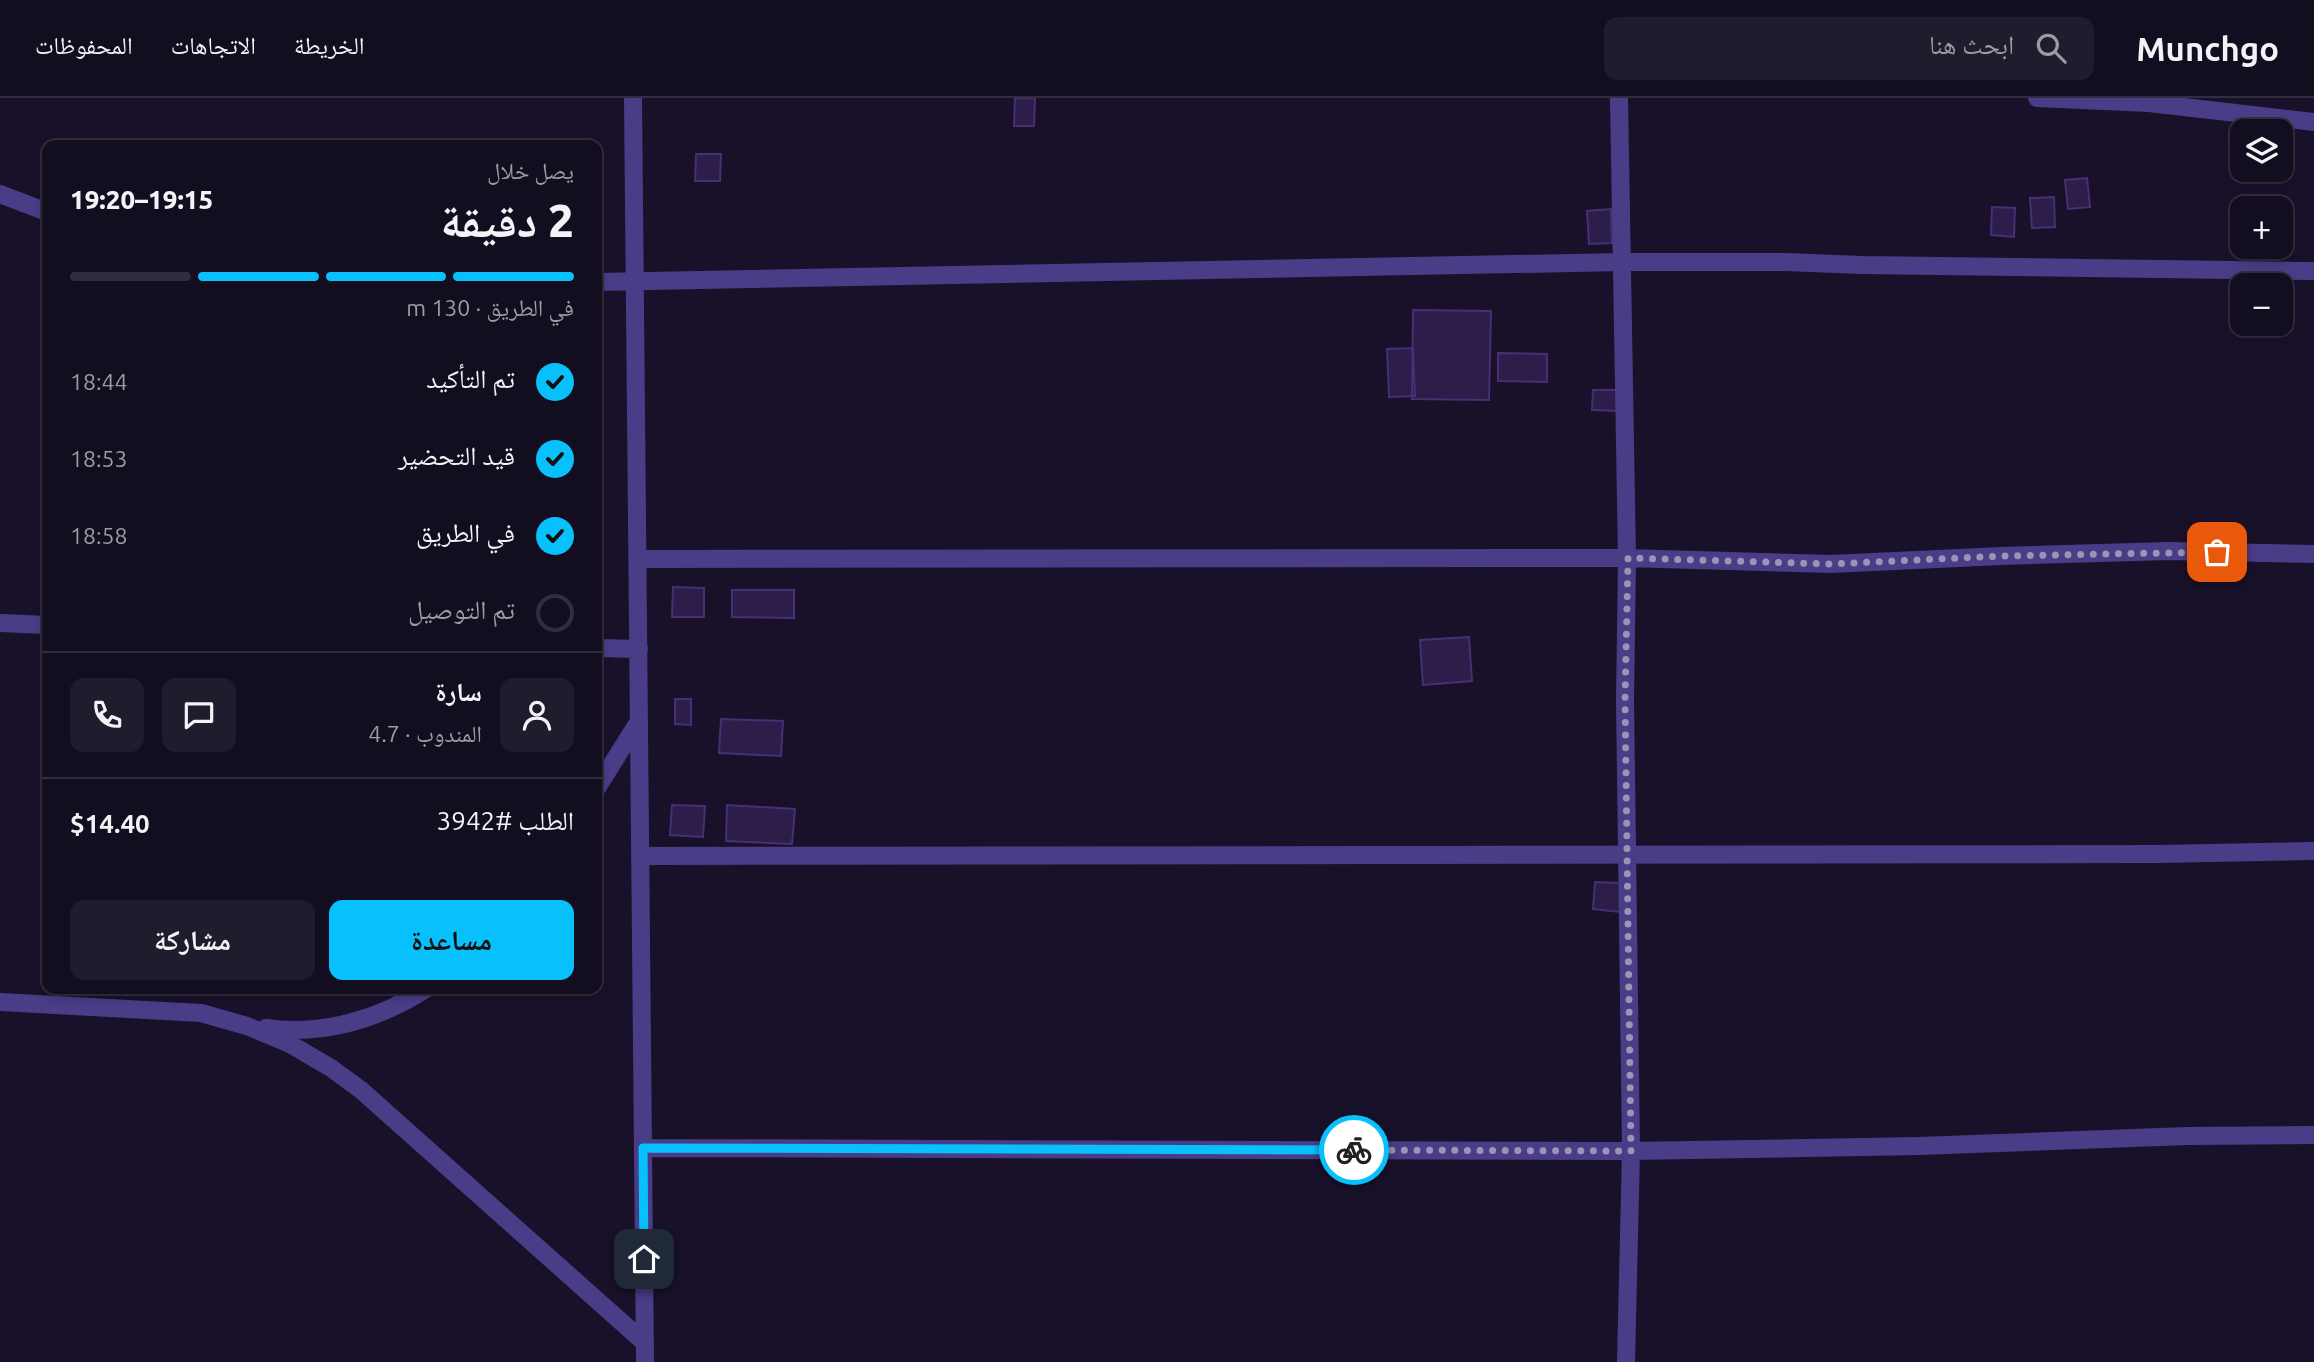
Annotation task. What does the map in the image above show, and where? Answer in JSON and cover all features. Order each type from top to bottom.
[{"type":"street","points":[[633,98],[645,1362]]},
{"type":"street","points":[[1619,98],[1628,558],[1625,700],[1631,1151],[1626,1362]]},
{"type":"street","points":[[2037,98],[2149,103],[2314,122]]},
{"type":"street","points":[[0,194],[42,210]]},
{"type":"street","points":[[602,282],[1622,262],[1785,261],[1862,265],[2314,271]]},
{"type":"street","points":[[638,559],[1628,558],[1831,564],[2168,551],[2314,554]]},
{"type":"street","points":[[0,624],[42,625]]},
{"type":"street","points":[[602,648],[639,649]]},
{"type":"street","points":[[602,780],[639,721]]},
{"type":"street","points":[[641,856],[2158,854],[2314,851]]},
{"type":"street","points":[[247,1026],[312,1030],[344,1025],[376,1016],[418,994]]},
{"type":"street","points":[[0,1002],[201,1013],[247,1026],[290,1044],[331,1068],[361,1090],[645,1343]]},
{"type":"street","points":[[643,1148],[1631,1151],[2314,1135]]},
{"type":"building","points":[[1015,98],[1035,98],[1034,126],[1014,126]]},
{"type":"building","points":[[696,154],[721,154],[720,181],[695,181]]},
{"type":"building","points":[[2087,178],[2090,207],[2068,209],[2065,180]]},
{"type":"building","points":[[2054,197],[2055,227],[2032,228],[2030,198]]},
{"type":"building","points":[[1992,207],[2015,208],[2014,237],[1991,235]]},
{"type":"building","points":[[1611,209],[1612,243],[1589,244],[1587,211]]},
{"type":"building","points":[[1413,310],[1491,311],[1489,400],[1412,399]]},
{"type":"building","points":[[1413,348],[1415,396],[1389,397],[1387,349]]},
{"type":"building","points":[[1498,353],[1547,354],[1547,382],[1498,381]]},
{"type":"building","points":[[1593,390],[1618,390],[1618,411],[1592,410]]},
{"type":"building","points":[[673,587],[704,588],[704,617],[672,617]]},
{"type":"building","points":[[732,590],[794,590],[794,618],[732,617]]},
{"type":"building","points":[[1469,637],[1472,681],[1423,685],[1420,640]]},
{"type":"building","points":[[675,699],[691,699],[691,725],[675,724]]},
{"type":"building","points":[[721,719],[783,721],[781,756],[719,753]]},
{"type":"building","points":[[672,805],[705,806],[703,837],[670,835]]},
{"type":"building","points":[[727,805],[795,809],[792,844],[726,841]]},
{"type":"building","points":[[1595,882],[1621,883],[1620,912],[1593,909]]},
{"type":"way so far","points":[[1354,1150],[1631,1151],[1625,700],[1628,558],[1831,564],[2001,556],[2217,552]]},
{"type":"route","points":[[644,1259],[643,1148],[1354,1150]]}]
